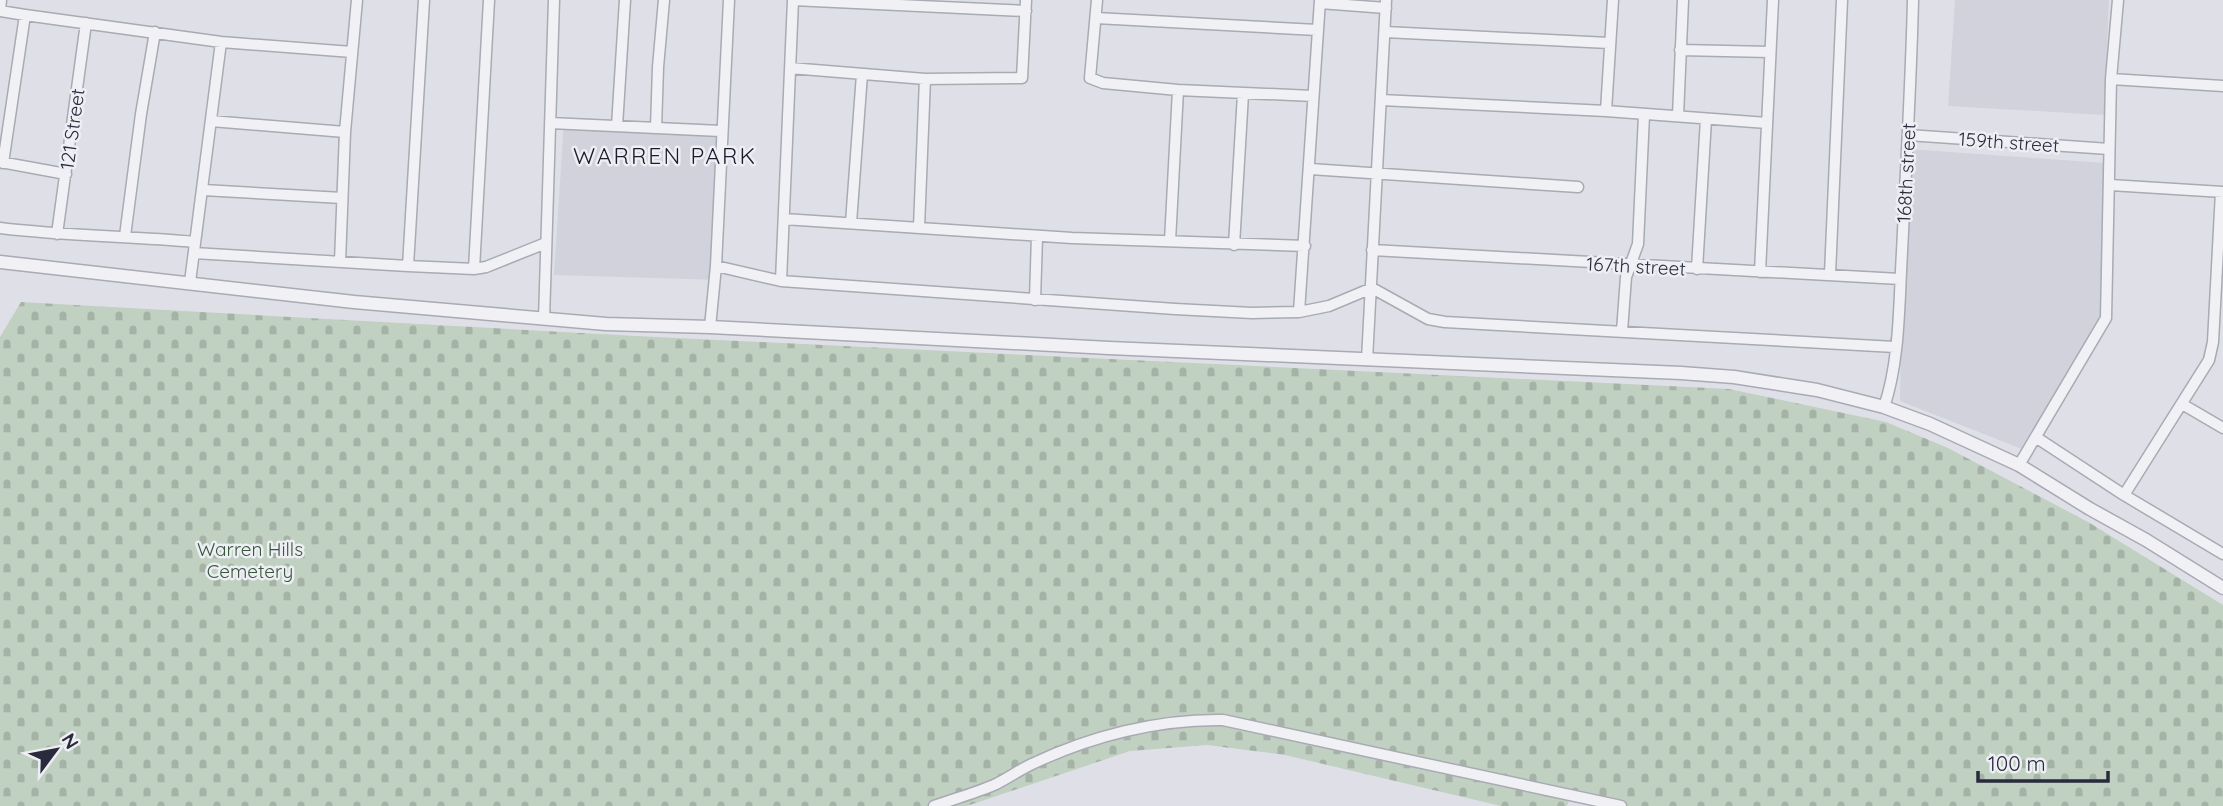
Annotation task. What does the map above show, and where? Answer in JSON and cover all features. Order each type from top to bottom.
[{"type":"street","points":[[1,0],[0,11],[24,15],[221,42],[352,52]]},
{"type":"street","points":[[340,262],[345,132],[357,0]]},
{"type":"street","points":[[408,266],[424,0]]},
{"type":"street","points":[[474,269],[489,0]]},
{"type":"street","points":[[544,319],[554,0]]},
{"type":"street","points":[[617,126],[625,0]]},
{"type":"street","points":[[656,128],[664,0]]},
{"type":"street","points":[[710,327],[716,266],[729,0]]},
{"type":"street","points":[[781,281],[784,219],[790,68],[793,0],[1026,6],[1022,78],[925,79],[790,68]]},
{"type":"street","points":[[1097,0],[1090,78],[1103,83],[1178,90],[1313,96]]},
{"type":"street","points":[[1606,111],[1613,0]]},
{"type":"street","points":[[1678,116],[1683,0]]},
{"type":"street","points":[[1760,272],[1773,0]]},
{"type":"street","points":[[1830,274],[1842,0]]},
{"type":"street","name":"168th street","points":[[1884,407],[1890,389],[1900,279],[1913,0]]},
{"type":"street","points":[[2019,465],[2106,318],[2111,79],[2118,0]]},
{"type":"street","points":[[1299,312],[1320,2],[1386,4],[1367,360]]},
{"type":"street","points":[[24,15],[1,162],[66,174]]},
{"type":"street","points":[[1096,18],[1317,30]]},
{"type":"street","name":"121 Street","points":[[57,234],[86,23]]},
{"type":"street","points":[[125,236],[155,32]]},
{"type":"street","points":[[1385,32],[1609,43]]},
{"type":"street","points":[[190,282],[221,42]]},
{"type":"street","points":[[1680,50],[1770,52]]},
{"type":"street","points":[[851,223],[862,74]]},
{"type":"street","points":[[919,227],[925,79]]},
{"type":"street","points":[[2111,79],[2223,86]]},
{"type":"street","points":[[1170,241],[1178,90]]},
{"type":"street","points":[[1234,245],[1243,93]]},
{"type":"street","points":[[1381,100],[1606,111],[1767,123]]},
{"type":"street","points":[[1622,331],[1625,286],[1638,244],[1643,115]]},
{"type":"street","points":[[1697,269],[1706,119]]},
{"type":"street","points":[[211,121],[345,132]]},
{"type":"street","points":[[550,123],[721,131]]},
{"type":"street","name":"159th street","points":[[1908,135],[2109,149]]},
{"type":"street","points":[[1310,169],[1578,187]]},
{"type":"street","points":[[2110,186],[2222,191],[2218,298],[2209,360],[2124,495]]},
{"type":"street","points":[[203,190],[342,198]]},
{"type":"street","points":[[784,219],[1037,236],[1305,246]]},
{"type":"street","points":[[0,228],[57,234],[125,236],[195,247],[340,262],[474,269],[499,263],[547,243]]},
{"type":"street","points":[[1035,300],[1037,236]]},
{"type":"street","name":"167th street","points":[[1372,250],[1900,279]]},
{"type":"street","points":[[0,262],[367,303],[606,324],[1718,375],[1804,388],[1884,407],[1949,432],[2019,465],[2223,588]]},
{"type":"street","points":[[716,266],[781,281],[1240,312],[1299,312],[1329,306],[1372,288]]},
{"type":"street","points":[[1372,288],[1435,321],[1895,347]]},
{"type":"street","points":[[2182,404],[2223,428]]},
{"type":"street","points":[[2036,438],[2223,554]]},
{"type":"street","points":[[934,806],[995,784],[1033,763],[1096,740],[1163,722],[1193,719],[1235,722],[1621,806]]},
{"type":"shaded area","points":[[1955,0],[2109,0],[2104,115],[1948,106]]},
{"type":"shaded area","points":[[564,120],[725,128],[721,280],[554,275]]},
{"type":"shaded area","points":[[1908,149],[2104,163],[2105,318],[2038,437],[2022,449],[1900,401],[1901,346],[1887,344],[1899,319]]},
{"type":"green space","name":"Warren Hills Cemetery","points":[[21,302],[636,336],[1729,389],[1886,422],[1948,448],[2088,522],[2223,605],[2223,806],[1625,806],[1571,794],[1567,806],[1501,806],[1285,755],[1207,745],[1130,751],[967,806],[0,806],[0,337]]},
{"type":"district","name":"WARREN PARK","points":[[665,155]]}]
